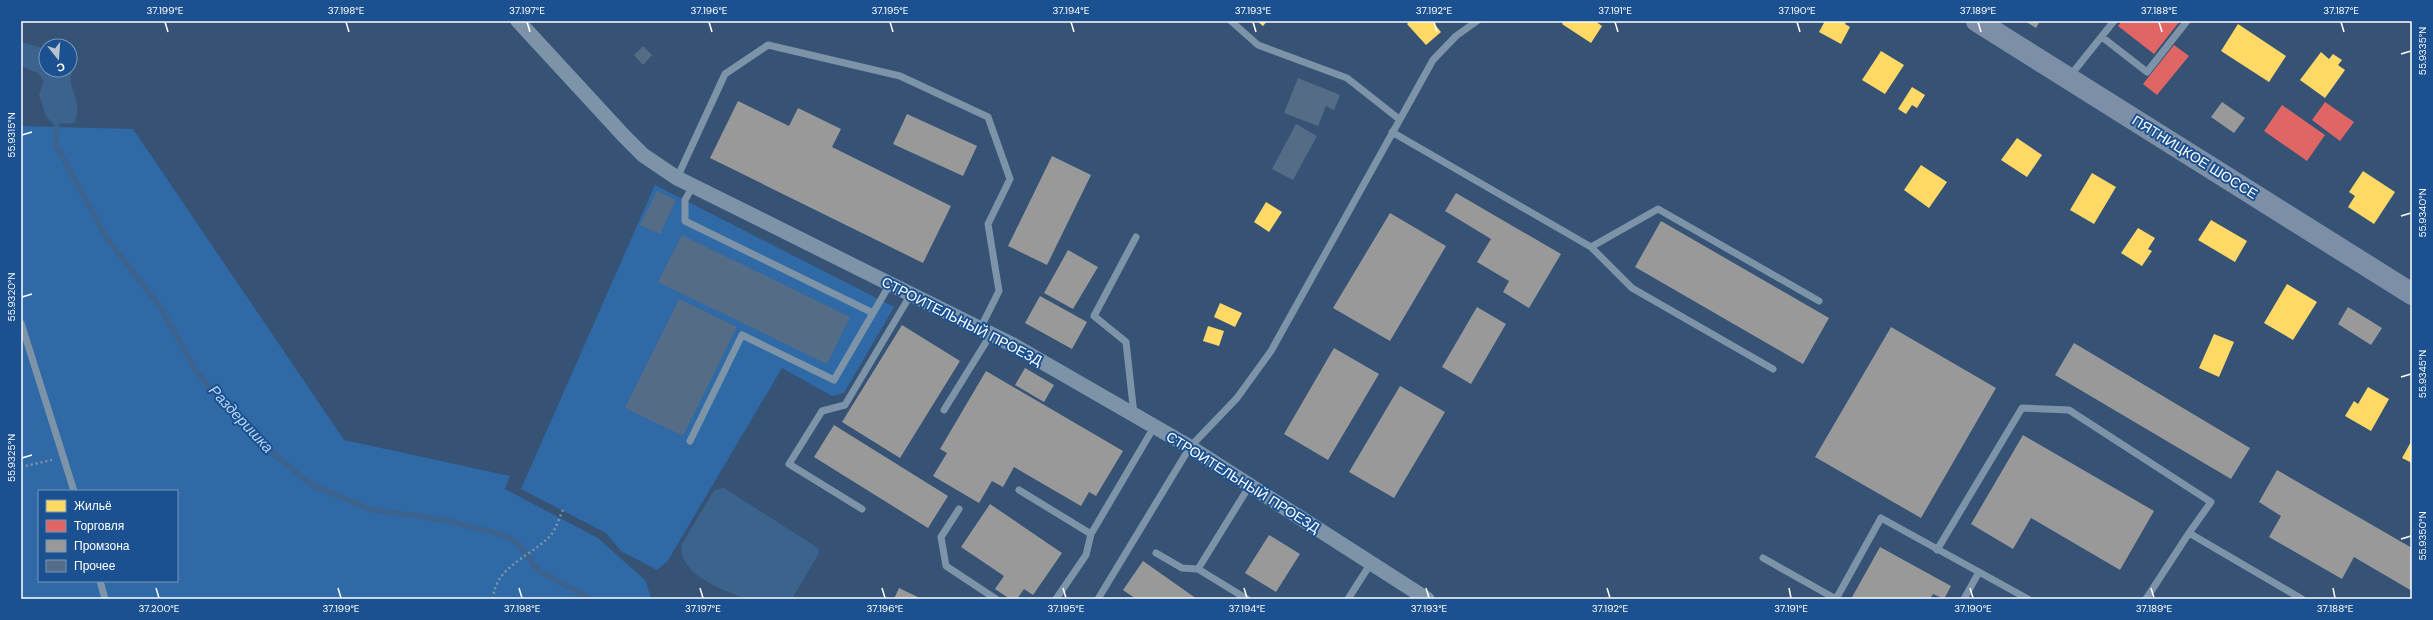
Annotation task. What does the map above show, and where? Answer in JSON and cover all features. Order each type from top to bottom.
[{"type":"main road","name":"ПЯТНИЦКОЕ ШОССЕ","points":[[1977,21],[2412,294]]},
{"type":"street","name":"СТРОИТЕЛЬНЫЙ ПРОЕЗД","points":[[518,21],[643,155],[678,178],[986,331],[1190,447],[1427,599]]},
{"type":"lane","points":[[1231,21],[1258,45],[1348,78],[1399,119]]},
{"type":"lane","points":[[1098,599],[1190,447],[1237,398],[1271,352],[1433,60],[1456,36],[1477,21]]},
{"type":"lane","points":[[2069,78],[2114,21]]},
{"type":"lane","points":[[2102,37],[2147,72],[2187,21]]},
{"type":"lane","points":[[678,178],[725,74],[768,45],[900,76],[988,117],[1010,179],[988,224],[999,291],[986,331],[944,410]]},
{"type":"lane","points":[[1392,132],[1591,247],[1632,288],[1773,369]]},
{"type":"lane","points":[[693,186],[685,200],[685,221],[873,313]]},
{"type":"lane","points":[[1591,247],[1658,208],[1819,302]]},
{"type":"lane","points":[[1134,415],[1126,342],[1094,316],[1136,237]]},
{"type":"lane","points":[[690,441],[742,335],[834,380],[890,284]]},
{"type":"lane","points":[[862,509],[789,464],[822,411],[845,405],[911,294]]},
{"type":"lane","points":[[21,323],[74,490]]},
{"type":"lane","points":[[1937,550],[2022,408],[2068,410],[2211,502],[2146,599]]},
{"type":"lane","points":[[1056,599],[1086,555],[1091,534],[1154,427]]},
{"type":"lane","points":[[1198,569],[1250,485]]},
{"type":"lane","points":[[1019,490],[1091,534]]},
{"type":"lane","points":[[959,509],[941,537],[946,566],[996,599]]},
{"type":"lane","points":[[1763,558],[1836,599],[1881,518],[2028,599]]},
{"type":"lane","points":[[2189,533],[2302,599]]},
{"type":"lane","points":[[1156,553],[1182,568],[1198,569],[1247,599]]},
{"type":"lane","points":[[1348,599],[1371,563]]},
{"type":"lane","points":[[1964,599],[1979,572]]},
{"type":"lane","points":[[100,582],[106,599]]},
{"type":"path","points":[[21,468],[64,457]]},
{"type":"path","points":[[493,599],[496,582],[518,560],[536,548],[552,534],[563,510]]},
{"type":"shaded area","points":[[21,42],[38,47],[38,73],[21,66]]},
{"type":"shaded area","points":[[42,78],[71,78],[71,84],[77,105],[74,123],[53,124],[46,116],[39,95],[44,81]]},
{"type":"shaded area","points":[[21,126],[133,129],[344,440],[510,476],[505,489],[598,538],[646,581],[651,599],[21,599]]},
{"type":"shaded area","points":[[655,185],[894,307],[844,393],[832,396],[782,368],[667,562],[657,570],[621,551],[606,533],[521,489]]},
{"type":"shaded area","points":[[724,488],[818,548],[819,553],[792,599],[748,599],[716,587],[694,573],[686,564],[682,554],[682,544],[714,490]]},
{"type":"building: Жильё","points":[[1257,21],[1267,21],[1263,26]]},
{"type":"building: Жильё","points":[[1410,21],[1432,21],[1441,32],[1426,45],[1407,24]]},
{"type":"building: Жильё","points":[[1564,21],[1595,21],[1602,26],[1591,43],[1562,24]]},
{"type":"building: Жильё","points":[[1825,21],[1846,21],[1845,24],[1850,27],[1841,44],[1819,32]]},
{"type":"building: Жильё","points":[[2238,24],[2286,56],[2269,82],[2221,51]]},
{"type":"building: Жильё","points":[[1881,51],[1904,65],[1885,94],[1862,80]]},
{"type":"building: Жильё","points":[[2321,52],[2329,59],[2333,54],[2342,60],[2338,65],[2345,70],[2325,98],[2300,80]]},
{"type":"building: Жильё","points":[[1912,87],[1925,95],[1917,108],[1912,105],[1906,114],[1898,109]]},
{"type":"building: Жильё","points":[[2017,138],[2042,155],[2027,177],[2001,160]]},
{"type":"building: Жильё","points":[[1921,165],[1947,182],[1929,208],[1904,190]]},
{"type":"building: Жильё","points":[[2363,171],[2395,192],[2374,224],[2348,207],[2355,196],[2349,192]]},
{"type":"building: Жильё","points":[[2092,173],[2116,187],[2094,224],[2070,210]]},
{"type":"building: Жильё","points":[[1266,202],[1282,212],[1269,232],[1254,222]]},
{"type":"building: Жильё","points":[[2211,220],[2247,241],[2235,262],[2198,240]]},
{"type":"building: Жильё","points":[[2138,228],[2155,238],[2148,249],[2152,251],[2142,266],[2121,253]]},
{"type":"building: Жильё","points":[[2287,284],[2317,302],[2293,340],[2264,323]]},
{"type":"building: Жильё","points":[[1220,303],[1242,313],[1235,327],[1214,317]]},
{"type":"building: Жильё","points":[[1208,326],[1224,331],[1219,346],[1203,341]]},
{"type":"building: Жильё","points":[[2214,334],[2234,342],[2219,377],[2199,368]]},
{"type":"building: Жильё","points":[[2368,387],[2389,399],[2371,431],[2345,416],[2354,401],[2358,404]]},
{"type":"building: Жильё","points":[[2412,440],[2412,463],[2402,458]]},
{"type":"building: Торговля","points":[[2122,21],[2180,21],[2154,54],[2118,26]]},
{"type":"building: Торговля","points":[[2174,45],[2189,56],[2157,95],[2143,84]]},
{"type":"building: Торговля","points":[[2325,102],[2354,122],[2340,141],[2312,120]]},
{"type":"building: Торговля","points":[[2282,105],[2325,135],[2307,161],[2264,131]]},
{"type":"building: Промзона","points":[[2025,21],[2040,21],[2036,28]]},
{"type":"building: Промзона","points":[[738,101],[789,126],[798,108],[841,129],[832,147],[951,206],[923,263],[710,158]]},
{"type":"building: Промзона","points":[[2222,102],[2245,118],[2234,133],[2211,117]]},
{"type":"building: Промзона","points":[[907,114],[977,146],[963,176],[893,144]]},
{"type":"building: Промзона","points":[[1052,156],[1091,175],[1047,265],[1008,246]]},
{"type":"building: Промзона","points":[[1456,193],[1561,254],[1529,308],[1503,292],[1509,281],[1477,262],[1491,239],[1445,211]]},
{"type":"building: Промзона","points":[[1390,213],[1446,246],[1390,341],[1333,308]]},
{"type":"building: Промзона","points":[[1661,221],[1829,318],[1803,364],[1635,267]]},
{"type":"building: Промзона","points":[[1068,250],[1098,267],[1073,309],[1044,293]]},
{"type":"building: Промзона","points":[[1040,296],[1087,322],[1072,349],[1025,323]]},
{"type":"building: Промзона","points":[[1477,307],[1506,324],[1471,384],[1442,367]]},
{"type":"building: Промзона","points":[[2348,307],[2382,328],[2371,345],[2338,324]]},
{"type":"building: Промзона","points":[[902,325],[960,361],[900,458],[842,422]]},
{"type":"building: Промзона","points":[[1891,327],[1996,388],[1921,518],[1815,457]]},
{"type":"building: Промзона","points":[[2074,343],[2250,448],[2231,479],[2055,375]]},
{"type":"building: Промзона","points":[[1334,348],[1379,374],[1328,460],[1284,434]]},
{"type":"building: Промзона","points":[[1025,368],[1054,385],[1044,402],[1015,385]]},
{"type":"building: Промзона","points":[[986,371],[1123,451],[1096,496],[1089,492],[1081,506],[1014,467],[1003,487],[992,481],[979,503],[933,476],[947,453],[940,449]]},
{"type":"building: Промзона","points":[[1400,386],[1445,412],[1394,498],[1349,472]]},
{"type":"building: Промзона","points":[[834,425],[948,496],[928,528],[814,457]]},
{"type":"building: Промзона","points":[[2023,435],[2154,511],[2120,570],[2031,518],[2013,549],[1971,524]]},
{"type":"building: Промзона","points":[[2277,470],[2412,548],[2412,591],[2354,557],[2342,579],[2269,537],[2281,516],[2259,502]]},
{"type":"building: Промзона","points":[[990,504],[1062,553],[1033,595],[1024,589],[1017,599],[1010,599],[995,589],[1004,576],[961,547]]},
{"type":"building: Промзона","points":[[1269,535],[1300,554],[1276,592],[1245,573]]},
{"type":"building: Промзона","points":[[1880,547],[1951,586],[1944,599],[1933,594],[1930,599],[1851,599]]},
{"type":"building: Промзона","points":[[1143,561],[1197,599],[1136,599],[1123,590]]},
{"type":"building: Промзона","points":[[899,588],[922,599],[894,599]]},
{"type":"building: Прочее","points":[[643,46],[652,55],[643,65],[634,55]]},
{"type":"building: Прочее","points":[[1298,78],[1340,95],[1334,110],[1326,106],[1318,126],[1284,113]]},
{"type":"building: Прочее","points":[[1296,124],[1317,136],[1293,180],[1272,169]]},
{"type":"building: Прочее","points":[[657,191],[676,200],[660,234],[640,225]]},
{"type":"building: Прочее","points":[[682,235],[850,317],[827,364],[658,282]]},
{"type":"building: Прочее","points":[[679,299],[737,327],[683,436],[625,408]]},
{"type":"waterway","name":"Раздеришка","points":[[57,116],[56,145],[106,237],[160,307],[195,369],[222,403],[268,449],[310,484],[369,509],[444,520],[507,536],[518,544],[539,571],[591,599]]}]
